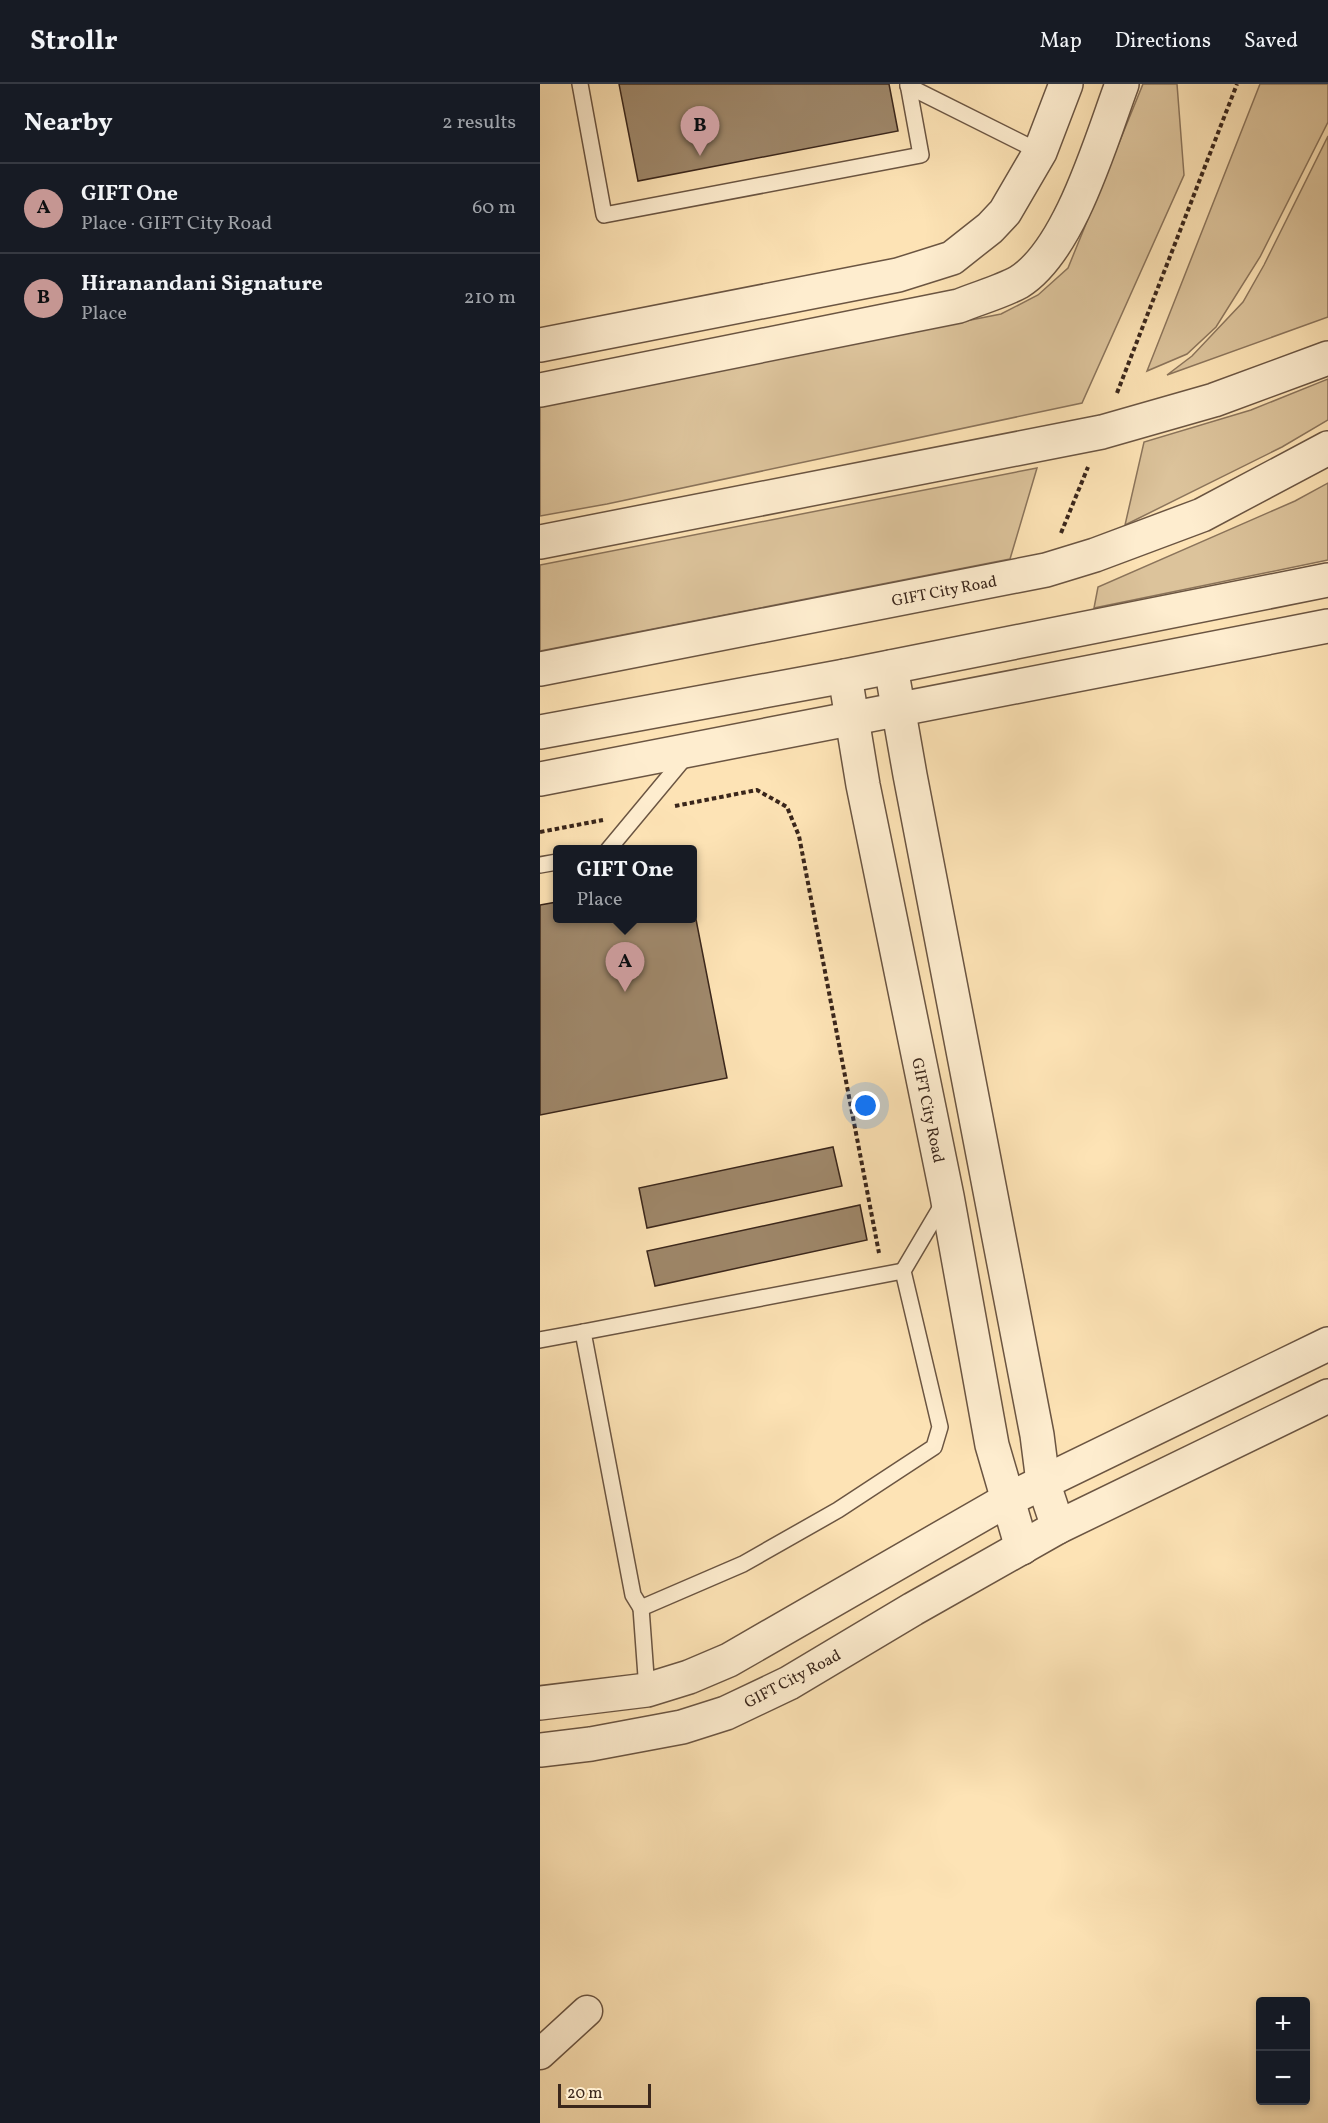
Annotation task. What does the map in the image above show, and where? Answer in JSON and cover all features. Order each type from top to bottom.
[{"type":"street","points":[[540,345],[898,275],[952,258],[990,228],[1005,212],[1040,152],[1066,84]]},
{"type":"street","points":[[540,390],[959,306],[1019,281],[1050,252],[1076,205],[1122,84]]},
{"type":"street","points":[[540,542],[1102,432],[1214,400],[1328,358]]},
{"type":"street","name":"GIFT City Road","points":[[540,669],[1046,570],[1095,555],[1202,515],[1328,448]]},
{"type":"street","points":[[540,732],[845,676],[1328,580]]},
{"type":"street","points":[[540,779],[1328,626]]},
{"type":"street","points":[[891,667],[1037,1435],[1043,1482],[1058,1527]]},
{"type":"street","name":"GIFT City Road","points":[[845,676],[862,785],[947,1196],[992,1445],[1022,1548]]},
{"type":"street","points":[[540,1703],[647,1690],[689,1677],[729,1660],[1007,1500],[1328,1344]]},
{"type":"street","name":"GIFT City Road","points":[[540,1750],[591,1744],[682,1727],[726,1713],[789,1683],[913,1609],[1058,1527],[1328,1396]]},
{"type":"street","points":[[540,2054],[587,2012]]},
{"type":"lane","points":[[580,84],[604,215],[921,155],[908,85]]},
{"type":"lane","points":[[908,85],[1040,152]]},
{"type":"lane","points":[[611,845],[692,748]]},
{"type":"lane","points":[[641,1608],[743,1564],[838,1510],[934,1447],[940,1427],[903,1271],[947,1196]]},
{"type":"lane","points":[[540,1340],[903,1271]]},
{"type":"lane","points":[[583,1332],[633,1595],[641,1608],[647,1690]]},
{"type":"path","points":[[1046,570],[1237,84]]},
{"type":"path","points":[[540,832],[757,790],[787,807],[799,836],[884,1275]]},
{"type":"shaded area","points":[[1143,84],[1177,84],[1184,175],[1082,403],[607,504],[540,516],[540,405],[1001,314],[1038,295],[1068,268]]},
{"type":"shaded area","points":[[1260,84],[1328,84],[1328,122],[1260,257],[1216,327],[1187,354],[1147,371]]},
{"type":"shaded area","points":[[1328,136],[1328,317],[1167,375],[1192,356],[1243,302],[1264,265]]},
{"type":"shaded area","points":[[1328,379],[1328,420],[1282,447],[1125,525],[1144,442],[1251,410]]},
{"type":"shaded area","points":[[1037,468],[1010,559],[540,651],[540,565]]},
{"type":"shaded area","points":[[1328,483],[1328,560],[1094,608],[1098,587],[1295,501]]},
{"type":"building","points":[[619,84],[889,84],[898,131],[638,181]]},
{"type":"building","points":[[553,903],[553,923],[697,923],[727,1078],[540,1115],[540,905]]},
{"type":"building","points":[[833,1147],[842,1186],[647,1228],[639,1188]]},
{"type":"building","points":[[860,1205],[867,1240],[655,1286],[647,1251]]},
{"type":"place","name":"Hiranandani Signature","points":[[700,156]]},
{"type":"place","name":"GIFT One","points":[[625,992]]}]
